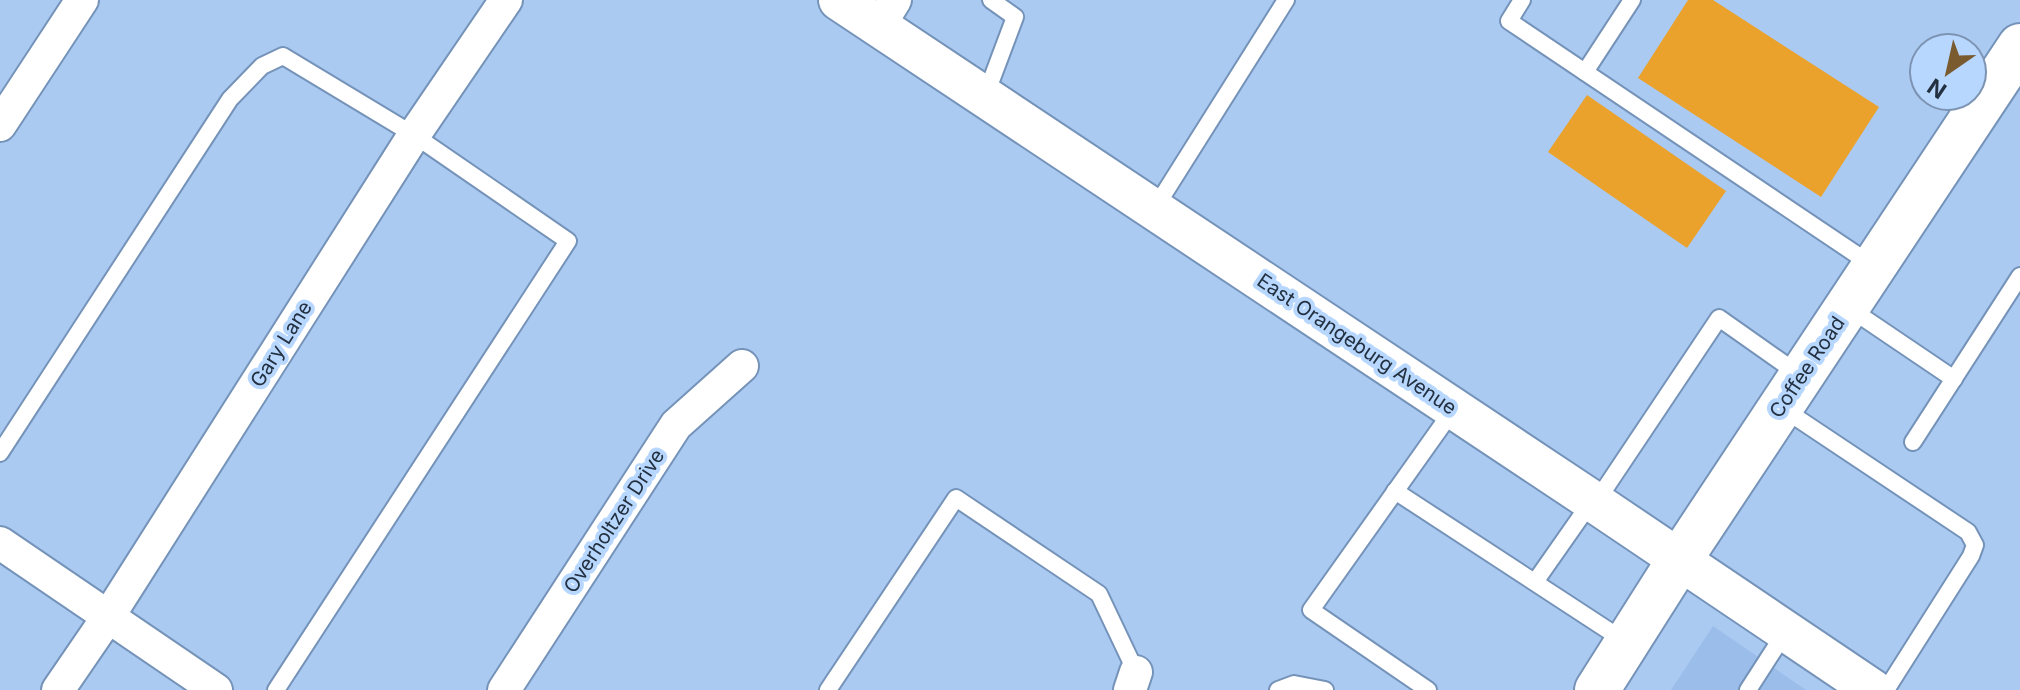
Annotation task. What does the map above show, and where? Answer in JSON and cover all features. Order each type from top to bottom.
[{"type":"main road","name":"Coffee Road","points":[[1597,690],[1680,559],[2020,46]]},
{"type":"street","points":[[0,125],[82,0]]},
{"type":"street","name":"Gary Lane","points":[[58,690],[108,617],[414,135],[506,0]]},
{"type":"street","name":"East Orangeburg Avenue","points":[[839,0],[887,13],[985,97],[1873,690]]},
{"type":"street","name":"Overholtzer Drive","points":[[504,690],[676,425],[742,366]]},
{"type":"street","points":[[0,543],[216,690]]},
{"type":"lane","points":[[985,97],[1015,17],[991,0]]},
{"type":"lane","points":[[1154,209],[1286,0]]},
{"type":"lane","points":[[1522,0],[1509,21],[1874,266]]},
{"type":"lane","points":[[1585,72],[1632,0]]},
{"type":"lane","points":[[0,453],[230,99],[262,66],[283,56],[414,135],[568,241],[276,690]]},
{"type":"lane","points":[[1913,442],[2020,276]]},
{"type":"lane","points":[[1847,307],[1954,379]]},
{"type":"lane","points":[[1535,582],[1719,318],[1791,392],[1968,532],[1975,545],[1886,690]]},
{"type":"lane","points":[[1428,690],[1311,610],[1454,408]]},
{"type":"lane","points":[[1395,491],[1627,643]]},
{"type":"lane","points":[[828,690],[956,498],[1099,594],[1133,681]]},
{"type":"lane","points":[[1748,690],[1786,631]]},
{"type":"lane","points":[[1278,690],[1294,684],[1325,690]]},
{"type":"shaded area","points":[[1713,626],[1806,690],[1671,690]]},
{"type":"building","points":[[1688,0],[1713,0],[1879,107],[1821,197],[1638,78]]},
{"type":"building","points":[[1587,95],[1726,191],[1687,248],[1548,152]]}]
